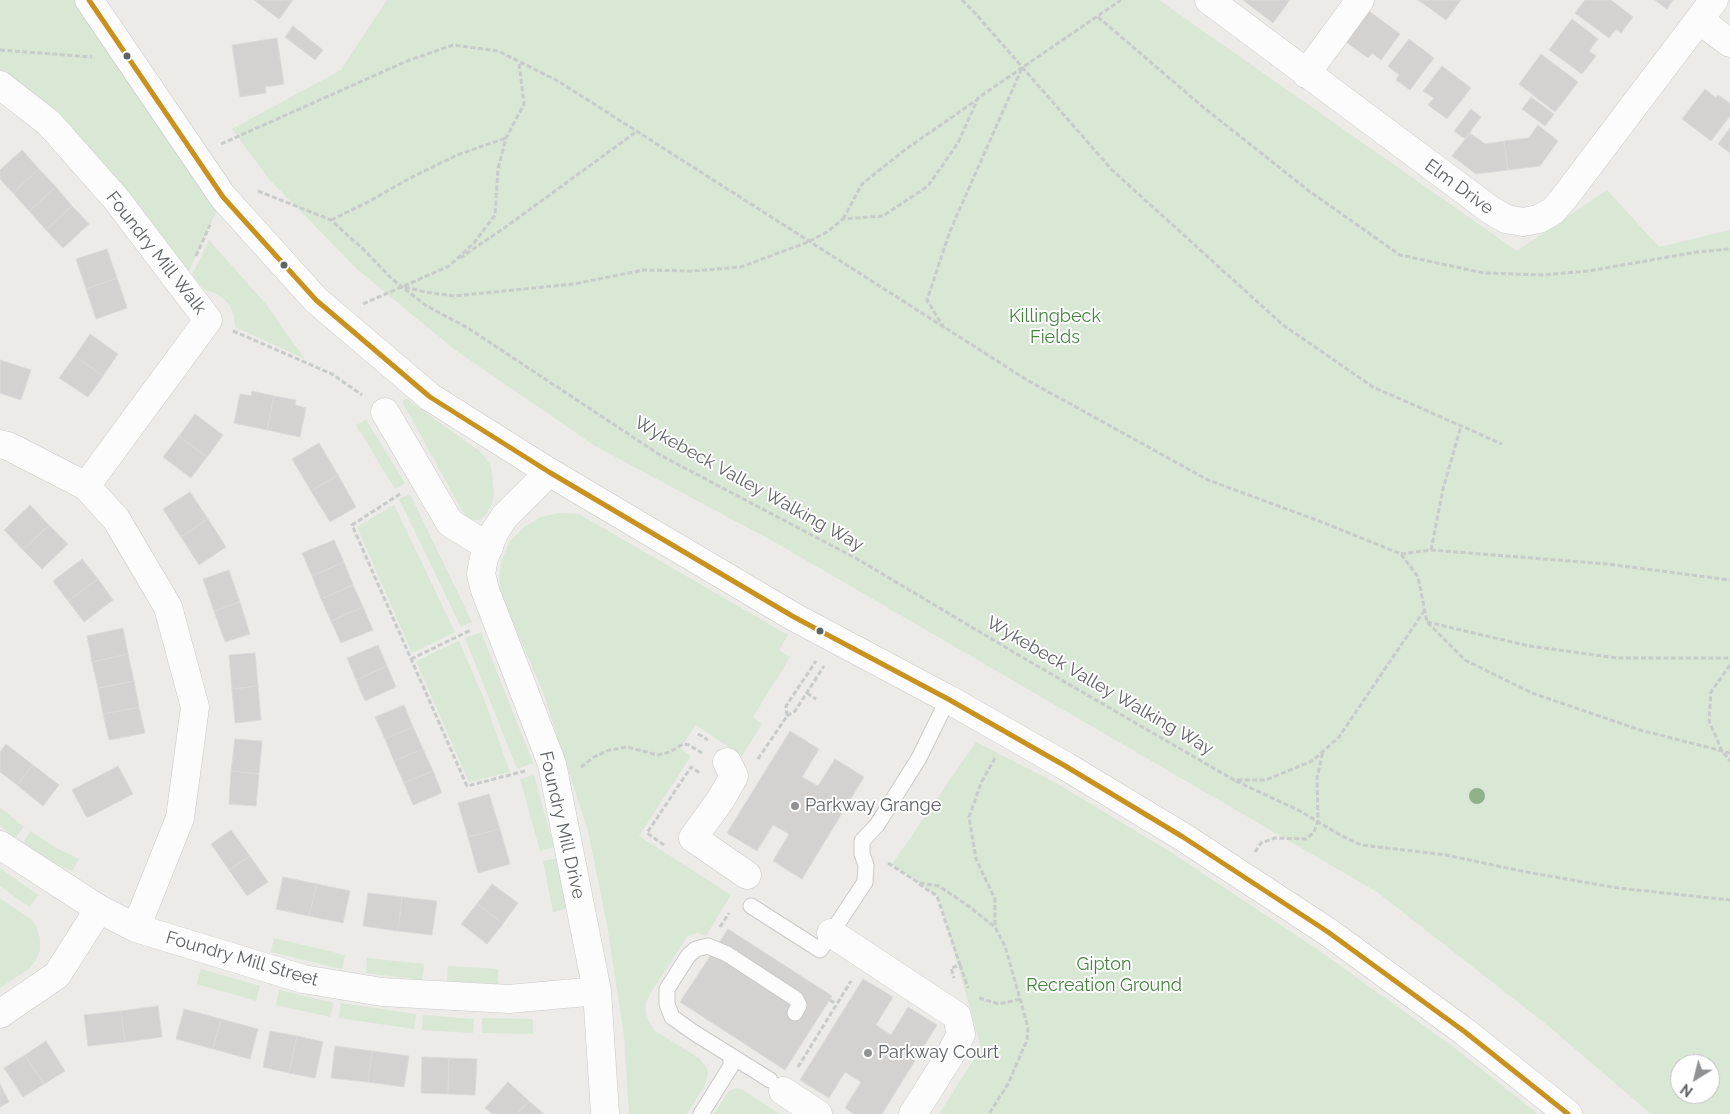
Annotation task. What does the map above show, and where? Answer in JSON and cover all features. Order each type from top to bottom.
[{"type":"street","name":"Elm Drive","points":[[1209,0],[1492,212],[1506,220],[1523,222],[1539,219],[1553,211],[1707,10]]},
{"type":"street","points":[[1306,74],[1360,0]]},
{"type":"street","points":[[90,1],[223,197],[316,300],[430,397],[549,472],[794,617],[948,699],[1183,837],[1328,932],[1435,1010],[1568,1114]]},
{"type":"street","points":[[1707,10],[1730,43]]},
{"type":"street","name":"Foundry Mill Walk","points":[[0,85],[49,123],[117,200],[208,320],[86,486]]},
{"type":"street","points":[[386,412],[450,522],[489,547]]},
{"type":"street","points":[[0,444],[8,446],[86,486],[116,519],[168,607],[195,707],[180,818],[136,928]]},
{"type":"street","name":"Foundry Mill Drive","points":[[549,472],[506,516],[495,531],[484,558],[482,574],[485,590],[553,770],[597,991],[605,1114]]},
{"type":"street","points":[[727,762],[734,776],[721,800],[694,838],[747,875]]},
{"type":"street","name":"Foundry Mill Street","points":[[0,845],[99,909],[136,928],[303,979],[382,992],[509,999],[597,991]]},
{"type":"street","points":[[0,1014],[57,975],[99,909]]},
{"type":"street","points":[[831,933],[867,958],[966,1006],[961,1034],[949,1057],[913,1114]]},
{"type":"street","points":[[776,1085],[818,1114]]},
{"type":"lane","points":[[751,906],[820,950],[865,882],[866,865],[862,854],[862,841],[877,825],[919,758],[948,699]]},
{"type":"lane","points":[[776,1085],[672,1017],[667,1004],[667,989],[688,956],[696,949],[706,946],[727,954],[778,986],[796,1000],[799,1005],[795,1013]]},
{"type":"lane","points":[[701,1114],[731,1066],[731,1056]]},
{"type":"path","points":[[962,0],[1112,170],[1283,325],[1373,387],[1502,444]]},
{"type":"path","points":[[403,286],[425,292],[454,296],[574,284],[644,270],[693,271],[741,267],[808,242],[827,232],[843,219],[862,184],[906,149],[1121,0]]},
{"type":"path","points":[[1098,17],[1203,107],[1309,191],[1400,255],[1484,273],[1542,275],[1588,271],[1697,252],[1730,249]]},
{"type":"path","points":[[194,156],[407,61],[453,45],[498,51],[558,81],[1027,380],[1208,480],[1401,554],[1431,550],[1607,564],[1730,580]]},
{"type":"path","points":[[0,50],[129,60]]},
{"type":"path","points":[[449,266],[474,243],[495,215],[498,170],[506,138],[524,104],[519,62]]},
{"type":"path","points":[[945,328],[927,300],[950,231],[1022,67]]},
{"type":"path","points":[[843,219],[883,216],[928,186],[958,143],[978,98]]},
{"type":"path","points":[[336,317],[449,266],[636,132]]},
{"type":"path","points":[[331,220],[457,155],[506,138]]},
{"type":"path","name":"Wykebeck Valley Walking Way","points":[[253,188],[331,220],[392,279],[425,305],[468,328],[660,455],[859,560],[1234,780],[1300,811],[1340,835],[1361,845],[1446,855],[1526,872],[1618,888],[1730,900]]},
{"type":"path","points":[[182,286],[223,197]]},
{"type":"path","points":[[208,320],[332,374],[386,412]]},
{"type":"path","points":[[1431,550],[1443,489],[1461,426]]},
{"type":"path","points":[[424,479],[352,525],[467,786],[553,770],[583,767],[594,758],[609,750],[627,747],[658,755],[670,752],[683,744],[689,745],[712,759],[727,762]]},
{"type":"path","points":[[1401,554],[1418,577],[1427,622],[1465,660],[1532,693],[1640,730],[1730,753]]},
{"type":"path","points":[[1234,780],[1266,780],[1312,760],[1339,737],[1424,610]]},
{"type":"path","points":[[411,660],[496,618]]},
{"type":"path","points":[[1427,622],[1529,646],[1617,658],[1730,658]]},
{"type":"path","points":[[787,716],[795,712],[828,659]]},
{"type":"path","points":[[1730,665],[1711,692],[1708,721],[1722,751],[1730,761]]},
{"type":"path","points":[[807,693],[816,699]]},
{"type":"path","points":[[698,734],[719,748],[727,762]]},
{"type":"path","points":[[995,927],[995,899],[976,859],[969,817],[980,783],[1010,735]]},
{"type":"path","points":[[1240,874],[1261,843],[1275,838],[1306,839],[1314,832],[1318,821],[1317,778],[1323,751]]},
{"type":"path","points":[[866,865],[887,862],[937,896],[966,984],[972,993]]},
{"type":"path","points":[[919,884],[939,886],[995,927],[1006,946],[1028,1027],[1027,1040],[1008,1084],[989,1114]]},
{"type":"path","points":[[776,1085],[836,1004],[867,958]]},
{"type":"path","points":[[960,965],[951,968],[962,1003],[966,1006],[999,1004],[1021,998]]},
{"type":"path","points":[[830,1000],[836,1004]]},
{"type":"green space","points":[[0,0],[89,0],[223,197],[182,286],[0,85]]},
{"type":"green space","name":"Killingbeck Fields","points":[[387,0],[1159,0],[1517,251],[1607,190],[1659,247],[1730,230],[1730,1114],[1651,1114],[1546,1024],[1377,892],[778,544],[595,446],[454,349],[357,269],[269,179],[232,129],[341,70]]},
{"type":"green space","points":[[209,240],[265,303],[305,359],[235,327],[234,316],[230,306],[215,293],[205,290],[192,275]]},
{"type":"green space","points":[[407,399],[482,453],[491,466],[494,493],[492,504],[480,520],[472,520],[465,516],[402,401]]},
{"type":"green space","points":[[366,420],[405,483],[395,489],[356,425]]},
{"type":"green space","points":[[410,494],[472,622],[461,627],[399,499]]},
{"type":"green space","points":[[394,505],[455,632],[412,653],[357,527]]},
{"type":"green space","points":[[559,513],[579,514],[788,635],[779,650],[790,657],[753,717],[762,724],[742,756],[696,725],[680,748],[691,756],[639,836],[731,895],[706,936],[697,933],[688,936],[646,1003],[646,1013],[654,1030],[700,1059],[707,1069],[708,1074],[705,1085],[687,1114],[629,1114],[624,1036],[607,925],[588,831],[543,692],[502,597],[499,578],[502,559],[510,541],[524,527],[541,517]]},
{"type":"green space","points":[[481,632],[533,763],[517,769],[465,638]]},
{"type":"green space","points":[[459,641],[484,699],[510,772],[469,782],[416,661]]},
{"type":"green space","name":"Gipton Recreation Ground","points":[[976,742],[1056,783],[1172,853],[1317,949],[1452,1046],[1538,1114],[939,1114],[981,1048],[939,897],[892,864]]},
{"type":"green space","points":[[534,775],[554,847],[540,851],[520,779]]},
{"type":"green space","points":[[0,807],[24,827],[15,838],[0,826]]},
{"type":"green space","points":[[31,831],[54,847],[79,859],[72,871],[47,859],[23,843]]},
{"type":"green space","points":[[559,858],[569,908],[553,912],[543,861]]},
{"type":"green space","points":[[0,868],[38,895],[29,907],[0,886]]},
{"type":"green space","points":[[0,898],[32,920],[37,928],[40,939],[40,950],[30,968],[0,988]]},
{"type":"green space","points":[[274,938],[345,955],[342,969],[271,952]]},
{"type":"green space","points":[[367,958],[424,964],[422,980],[366,973]]},
{"type":"green space","points":[[448,966],[498,969],[498,984],[447,981]]},
{"type":"green space","points":[[201,969],[260,986],[256,1001],[197,984]]},
{"type":"green space","points":[[279,990],[334,1003],[330,1017],[276,1005]]},
{"type":"green space","points":[[341,1003],[416,1014],[414,1029],[339,1018]]},
{"type":"green space","points":[[423,1015],[474,1019],[473,1033],[422,1030]]},
{"type":"green space","points":[[482,1018],[533,1019],[533,1034],[482,1033]]},
{"type":"green space","points":[[735,1088],[743,1090],[780,1114],[714,1114],[728,1092]]},
{"type":"building","points":[[254,0],[293,0],[279,19]]},
{"type":"building","points":[[1243,0],[1290,0],[1273,23]]},
{"type":"building","points":[[1418,0],[1461,0],[1446,20]]},
{"type":"building","points":[[1585,0],[1611,0],[1633,17],[1621,33],[1616,29],[1609,38],[1575,13]]},
{"type":"building","points":[[1655,0],[1673,0],[1667,9]]},
{"type":"building","points":[[1369,11],[1400,34],[1381,60],[1372,53],[1368,58],[1346,42]]},
{"type":"building","points":[[1572,19],[1598,39],[1589,51],[1596,56],[1582,74],[1549,50]]},
{"type":"building","points":[[293,26],[323,50],[315,60],[285,37]]},
{"type":"building","points":[[277,38],[284,84],[265,87],[266,93],[240,97],[232,45]]},
{"type":"building","points":[[1409,39],[1434,58],[1410,90],[1396,80],[1399,75],[1388,66]]},
{"type":"building","points":[[1541,54],[1578,82],[1555,112],[1519,84]]},
{"type":"building","points":[[1442,66],[1471,88],[1447,119],[1428,105],[1434,98],[1423,91]]},
{"type":"building","points":[[1705,89],[1716,98],[1718,95],[1730,103],[1730,116],[1711,141],[1682,119]]},
{"type":"building","points":[[1531,97],[1554,114],[1545,126],[1522,109]]},
{"type":"building","points":[[1471,109],[1481,117],[1465,139],[1454,131]]},
{"type":"building","points":[[1538,125],[1558,141],[1540,166],[1508,170],[1504,141],[1529,138]]},
{"type":"building","points":[[1730,128],[1730,153],[1718,144]]},
{"type":"building","points":[[1470,133],[1485,144],[1504,141],[1508,170],[1476,174],[1452,156]]},
{"type":"building","points":[[22,150],[39,169],[13,193],[0,179],[0,170]]},
{"type":"building","points":[[39,169],[56,187],[29,211],[13,193]]},
{"type":"building","points":[[56,187],[72,206],[46,230],[29,211]]},
{"type":"building","points":[[72,206],[89,224],[63,248],[46,230]]},
{"type":"building","points":[[107,249],[117,278],[86,289],[76,259]]},
{"type":"building","points":[[117,278],[127,308],[96,319],[86,289]]},
{"type":"building","points":[[90,334],[118,354],[103,376],[75,356]]},
{"type":"building","points":[[75,356],[103,376],[88,397],[59,378]]},
{"type":"building","points":[[0,360],[31,370],[21,400],[0,393]]},
{"type":"building","points":[[252,391],[274,396],[267,430],[234,423],[240,394],[251,396]]},
{"type":"building","points":[[274,396],[296,400],[295,405],[306,408],[300,437],[267,430]]},
{"type":"building","points":[[195,414],[223,435],[207,457],[179,436]]},
{"type":"building","points":[[179,436],[207,457],[191,478],[163,457]]},
{"type":"building","points":[[319,443],[338,475],[311,491],[292,459]]},
{"type":"building","points":[[338,475],[356,507],[330,522],[311,491]]},
{"type":"building","points":[[190,492],[208,519],[181,537],[163,509]]},
{"type":"building","points":[[30,505],[49,525],[23,550],[4,530]]},
{"type":"building","points":[[208,519],[226,547],[199,565],[181,537]]},
{"type":"building","points":[[49,525],[68,544],[42,569],[23,550]]},
{"type":"building","points":[[334,540],[344,562],[312,576],[302,553]]},
{"type":"building","points":[[82,559],[98,579],[68,601],[53,581]]},
{"type":"building","points":[[344,562],[353,585],[321,599],[312,576]]},
{"type":"building","points":[[229,570],[240,602],[214,611],[203,579]]},
{"type":"building","points":[[98,579],[113,600],[84,622],[68,601]]},
{"type":"building","points":[[353,585],[363,607],[331,621],[321,599]]},
{"type":"building","points":[[240,602],[250,634],[225,642],[214,611]]},
{"type":"building","points":[[363,607],[373,630],[341,643],[331,621]]},
{"type":"building","points":[[123,628],[128,654],[92,662],[87,636]]},
{"type":"building","points":[[378,645],[387,666],[356,680],[347,658]]},
{"type":"building","points":[[255,653],[258,686],[232,689],[229,655]]},
{"type":"building","points":[[128,654],[134,681],[98,688],[92,662]]},
{"type":"building","points":[[387,666],[396,687],[365,701],[356,680]]},
{"type":"building","points":[[134,681],[139,707],[103,714],[98,688]]},
{"type":"building","points":[[258,686],[261,720],[235,723],[232,689]]},
{"type":"building","points":[[404,705],[413,727],[385,739],[375,717]]},
{"type":"building","points":[[139,707],[145,733],[109,740],[103,714]]},
{"type":"building","points":[[413,727],[423,749],[394,761],[385,739]]},
{"type":"building","name":"Parkway Grange","points":[[790,731],[819,749],[802,777],[818,786],[835,759],[864,777],[802,879],[773,861],[789,834],[773,825],[757,851],[727,833]]},
{"type":"building","points":[[235,739],[262,741],[259,774],[231,771]]},
{"type":"building","points":[[6,744],[33,765],[17,785],[0,772],[0,752]]},
{"type":"building","points":[[423,749],[433,771],[404,783],[394,761]]},
{"type":"building","points":[[33,765],[59,785],[43,806],[17,785]]},
{"type":"building","points":[[118,766],[133,794],[87,818],[72,790]]},
{"type":"building","points":[[231,771],[259,774],[256,806],[229,804]]},
{"type":"building","points":[[433,771],[442,793],[413,805],[404,783]]},
{"type":"building","points":[[489,794],[500,829],[468,837],[458,803]]},
{"type":"building","points":[[500,829],[510,864],[478,873],[468,837]]},
{"type":"building","points":[[231,830],[250,856],[229,870],[211,844]]},
{"type":"building","points":[[250,856],[268,882],[247,896],[229,870]]},
{"type":"building","points":[[283,877],[317,884],[309,916],[276,909]]},
{"type":"building","points":[[317,884],[350,891],[343,923],[309,916]]},
{"type":"building","points":[[492,884],[518,903],[503,924],[477,904]]},
{"type":"building","points":[[368,893],[402,897],[398,931],[363,926]]},
{"type":"building","points":[[402,897],[437,901],[432,935],[398,931]]},
{"type":"building","points":[[477,904],[503,924],[487,944],[461,924]]},
{"type":"building","points":[[728,929],[832,996],[785,1070],[680,1002]]},
{"type":"building","name":"Parkway Court","points":[[863,979],[893,997],[876,1025],[891,1035],[908,1007],[937,1025],[882,1114],[854,1114],[845,1108],[861,1082],[845,1072],[829,1098],[800,1080]]},
{"type":"building","points":[[158,1006],[162,1037],[125,1042],[121,1011]]},
{"type":"building","points":[[184,1009],[221,1019],[213,1049],[176,1039]]},
{"type":"building","points":[[121,1011],[125,1042],[88,1046],[84,1015]]},
{"type":"building","points":[[221,1019],[258,1029],[250,1059],[213,1049]]},
{"type":"building","points":[[270,1031],[297,1036],[289,1073],[263,1067]]},
{"type":"building","points":[[297,1036],[323,1042],[315,1078],[289,1073]]},
{"type":"building","points":[[46,1041],[65,1071],[44,1084],[25,1055]]},
{"type":"building","points":[[335,1046],[372,1051],[368,1082],[331,1078]]},
{"type":"building","points":[[372,1051],[409,1056],[404,1087],[368,1082]]},
{"type":"building","points":[[25,1055],[44,1084],[23,1097],[4,1068]]},
{"type":"building","points":[[422,1057],[449,1058],[448,1094],[421,1093]]},
{"type":"building","points":[[449,1058],[477,1059],[475,1095],[448,1094]]},
{"type":"building","points":[[508,1082],[529,1101],[517,1114],[492,1114],[485,1108]]},
{"type":"building","points":[[0,1084],[9,1102],[0,1107]]},
{"type":"building","points":[[529,1101],[544,1114],[517,1114]]},
{"type":"transit line","points":[[89,0],[223,197],[316,300],[430,397],[549,472],[794,617],[948,699],[1067,767],[1183,837],[1328,932],[1465,1032],[1568,1114]]},
{"type":"place","name":"Parkway Grange","points":[[795,806]]},
{"type":"place","name":"Parkway Court","points":[[868,1053]]}]
